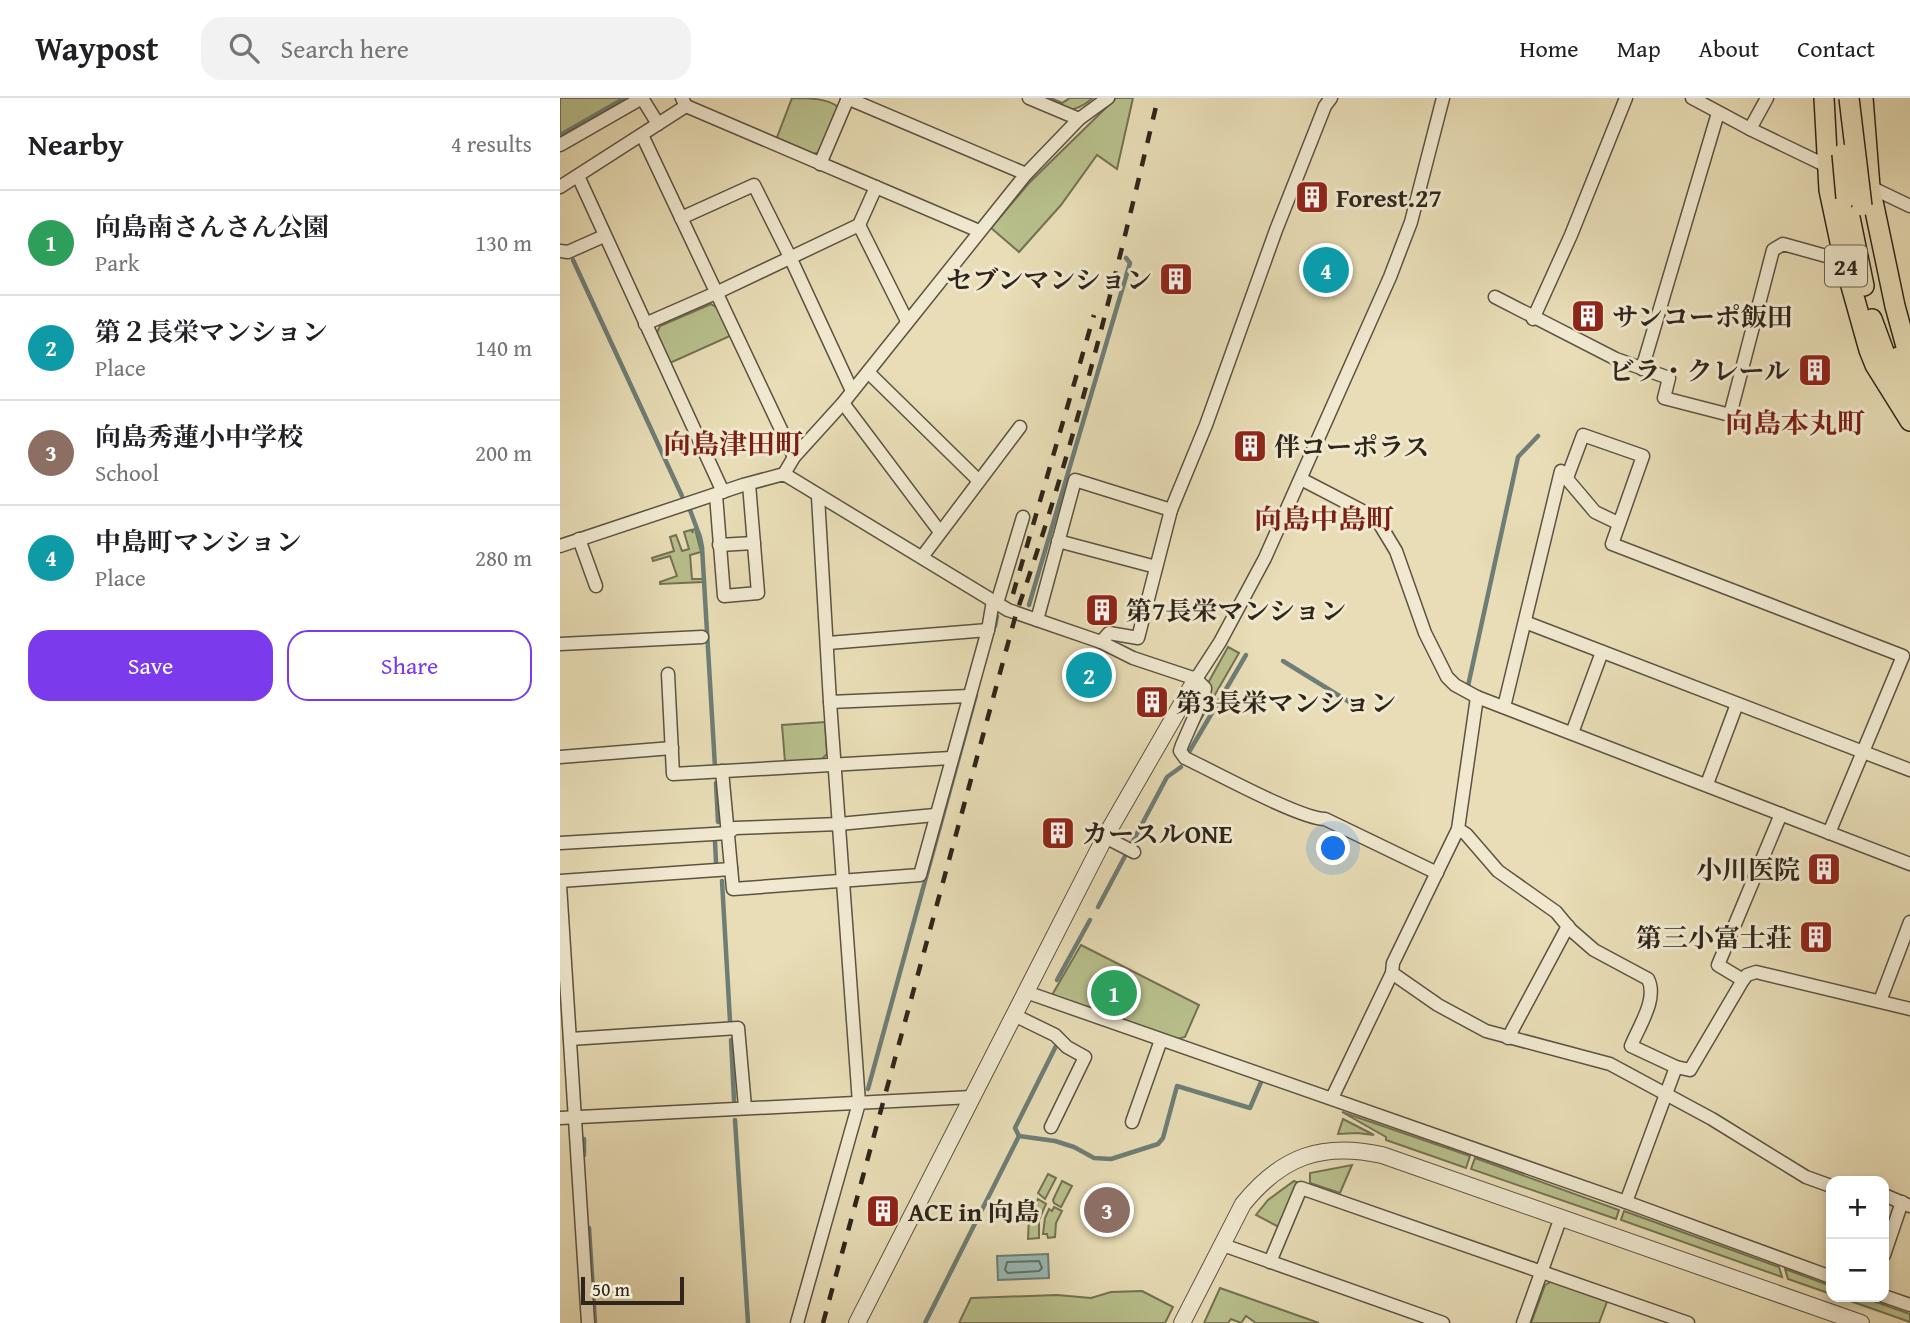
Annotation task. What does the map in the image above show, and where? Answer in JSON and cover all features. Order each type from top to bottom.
[{"type":"highway","name":"24","points":[[1824,98],[1826,166],[1844,261],[1875,365],[1910,421]]},
{"type":"highway","name":"24","points":[[1838,98],[1871,315],[1910,413]]},
{"type":"highway","name":"24","points":[[1849,98],[1854,202],[1910,395]]},
{"type":"highway","name":"24","points":[[1863,98],[1870,187],[1895,306],[1910,361]]},
{"type":"street","points":[[560,145],[642,98],[658,124]]},
{"type":"street","points":[[820,164],[848,98],[1026,174]]},
{"type":"street","points":[[1028,98],[1079,119]]},
{"type":"street","points":[[560,546],[785,474],[794,457],[843,403],[1026,174],[1079,119],[1108,98]]},
{"type":"street","points":[[1101,642],[1109,633],[1138,638],[1171,510],[1206,425],[1277,227],[1325,106],[1331,98]]},
{"type":"street","points":[[857,1323],[1104,837],[1196,678],[1220,642],[1265,558],[1400,251],[1411,222],[1443,98]]},
{"type":"street","points":[[1534,319],[1626,98]]},
{"type":"street","points":[[1692,98],[1910,206]]},
{"type":"street","points":[[1750,129],[1766,98]]},
{"type":"street","points":[[560,187],[642,135],[684,102],[820,164],[979,231]]},
{"type":"street","points":[[1642,369],[1718,113]]},
{"type":"street","points":[[642,135],[794,457]]},
{"type":"street","points":[[578,176],[719,493],[719,545],[724,596],[758,593],[749,484]]},
{"type":"street","points":[[681,218],[754,185],[852,391]]},
{"type":"street","points":[[645,324],[859,225],[876,187]]},
{"type":"street","points":[[859,225],[907,321]]},
{"type":"street","points":[[560,251],[568,252],[604,236]]},
{"type":"street","points":[[1495,297],[1534,319],[1642,369],[1670,378],[1664,398],[1730,415],[1773,250],[1783,244],[1844,261]]},
{"type":"street","points":[[867,372],[978,480]]},
{"type":"street","points":[[843,403],[940,532]]},
{"type":"street","points":[[922,557],[1020,427]]},
{"type":"street","points":[[1567,478],[1583,435],[1643,456],[1612,544],[1903,656],[1829,833]]},
{"type":"street","points":[[1504,707],[1561,471],[1595,512],[1618,523]]},
{"type":"street","points":[[785,474],[818,497],[1016,614],[1101,642],[1133,658],[1196,678],[1205,688],[1180,751],[1185,758],[1317,819],[1325,818],[1437,873]]},
{"type":"street","points":[[1301,479],[1377,518],[1396,551],[1425,632],[1447,677],[1455,685],[1476,697],[1910,864]]},
{"type":"street","points":[[1037,620],[1075,480],[1171,510]]},
{"type":"street","points":[[797,1323],[859,1103],[818,497]]},
{"type":"street","points":[[722,771],[733,889],[920,875],[995,602],[1023,517]]},
{"type":"street","points":[[579,540],[596,586]]},
{"type":"street","points":[[1058,541],[1156,567]]},
{"type":"street","points":[[719,545],[754,543]]},
{"type":"street","points":[[1525,622],[1910,769]]},
{"type":"street","points":[[828,643],[988,630]]},
{"type":"street","points":[[560,644],[702,637]]},
{"type":"street","points":[[1572,733],[1602,652]]},
{"type":"street","points":[[668,674],[673,774],[951,758]]},
{"type":"street","points":[[830,702],[969,696]]},
{"type":"street","points":[[1332,1098],[1458,829],[1476,697]]},
{"type":"street","points":[[1707,784],[1737,704]]},
{"type":"street","points":[[560,757],[672,748]]},
{"type":"street","points":[[1743,980],[1718,965],[1781,814]]},
{"type":"street","points":[[560,843],[728,833],[735,828],[839,824],[935,815]]},
{"type":"street","points":[[1458,829],[1466,834],[1498,871],[1556,912],[1594,950],[1648,979],[1651,998],[1631,1046],[1676,1067],[1690,1070],[1743,980],[1747,975],[1756,972],[1910,1009]]},
{"type":"street","points":[[1104,837],[1130,850]]},
{"type":"street","points":[[587,1323],[560,883],[731,869]]},
{"type":"street","points":[[1880,1001],[1910,922]]},
{"type":"street","points":[[1508,1038],[1568,926]]},
{"type":"street","points":[[1392,973],[1438,1005],[1486,1031],[1610,1064],[1712,1119],[1806,1177],[1826,1184]]},
{"type":"street","points":[[1026,992],[1626,1202],[1826,1275]]},
{"type":"street","points":[[1014,1015],[1055,1035],[1067,1047],[1085,1057],[1051,1127]]},
{"type":"street","points":[[570,1039],[738,1028],[745,1107]]},
{"type":"street","points":[[1132,1122],[1161,1040]]},
{"type":"street","points":[[1626,1202],[1676,1067]]},
{"type":"street","points":[[560,1118],[972,1097]]},
{"type":"street","points":[[1182,1323],[1243,1203],[1269,1176],[1300,1158],[1336,1149],[1363,1150],[1382,1155],[1854,1322]]},
{"type":"street","points":[[1270,1262],[1301,1188],[1688,1323]]},
{"type":"street","points":[[1889,1197],[1906,1204],[1889,1243]]},
{"type":"street","points":[[1523,1323],[1561,1217]]},
{"type":"street","points":[[1223,1245],[1443,1323]]},
{"type":"street","points":[[1889,1298],[1910,1305]]},
{"type":"green space","points":[[560,98],[638,98],[560,141]]},
{"type":"green space","points":[[792,98],[823,100],[838,107],[820,152],[811,155],[776,140]]},
{"type":"green space","points":[[1033,98],[1051,98],[1062,103],[1070,98],[1093,98],[1077,108],[1064,110]]},
{"type":"green space","points":[[1116,98],[1133,98],[1117,169],[1097,155],[1061,205],[1019,252],[991,228],[1029,183]]},
{"type":"green space","points":[[711,304],[719,309],[730,336],[670,363],[656,335],[660,326]]},
{"type":"green space","points":[[695,529],[701,552],[690,555],[692,579],[703,579],[703,582],[660,584],[677,576],[670,556],[653,561],[652,558],[674,551],[670,537],[676,535],[682,551],[689,549],[684,532],[691,530],[693,533],[692,530]]},
{"type":"green space","points":[[1228,647],[1239,653],[1190,738],[1208,683]]},
{"type":"green space","points":[[825,722],[827,754],[821,760],[785,762],[782,725]]},
{"type":"green space","points":[[1081,945],[1199,1005],[1185,1037],[1177,1039],[1052,995]]},
{"type":"green space","points":[[1342,1112],[1470,1156],[1466,1168],[1386,1140],[1386,1137]]},
{"type":"green space","points":[[1343,1119],[1374,1135],[1338,1134]]},
{"type":"green space","points":[[1475,1158],[1619,1210],[1616,1219],[1471,1169]]},
{"type":"green space","points":[[1352,1165],[1340,1193],[1310,1183],[1310,1173]]},
{"type":"green space","points":[[1048,1174],[1056,1178],[1045,1199],[1038,1193]]},
{"type":"green space","points":[[1062,1181],[1072,1186],[1061,1207],[1053,1200]]},
{"type":"green space","points":[[1294,1181],[1299,1183],[1279,1227],[1256,1215],[1268,1200]]},
{"type":"green space","points":[[1038,1199],[1046,1204],[1039,1220],[1039,1238],[1028,1239],[1029,1216]]},
{"type":"green space","points":[[1054,1207],[1062,1211],[1056,1223],[1055,1237],[1048,1238],[1047,1234],[1043,1234],[1045,1218],[1049,1209],[1052,1211]]},
{"type":"green space","points":[[1624,1211],[1779,1267],[1782,1277],[1621,1220]]},
{"type":"green space","points":[[1785,1269],[1826,1284],[1826,1292],[1788,1279]]},
{"type":"green space","points":[[1554,1280],[1608,1299],[1599,1323],[1531,1323],[1545,1285]]},
{"type":"green space","points":[[1220,1288],[1319,1323],[1256,1323],[1246,1316],[1241,1323],[1231,1319],[1228,1323],[1204,1323]]},
{"type":"green space","points":[[1142,1291],[1173,1307],[1165,1323],[959,1323],[971,1298],[1057,1295],[1091,1298],[1111,1292]]},
{"type":"green space","points":[[1853,1302],[1876,1302],[1910,1314],[1910,1322]]},
{"type":"water","points":[[1048,1254],[1049,1278],[998,1280],[997,1256]]},
{"type":"waterway","points":[[560,135],[625,98]]},
{"type":"waterway","points":[[1029,605],[1130,263],[1126,258]]},
{"type":"waterway","points":[[573,260],[682,496]]},
{"type":"waterway","points":[[1468,686],[1518,457],[1538,436]]},
{"type":"waterway","points":[[690,510],[702,547],[715,767]]},
{"type":"waterway","points":[[995,626],[997,616]]},
{"type":"waterway","points":[[1189,752],[1246,655]]},
{"type":"waterway","points":[[1283,661],[1359,708]]},
{"type":"waterway","points":[[868,1089],[976,695]]},
{"type":"waterway","points":[[1098,907],[1167,777],[1181,767]]},
{"type":"waterway","points":[[716,783],[718,822]]},
{"type":"waterway","points":[[715,842],[716,862]]},
{"type":"waterway","points":[[722,881],[730,1021]]},
{"type":"waterway","points":[[1057,980],[1090,920]]},
{"type":"waterway","points":[[731,1040],[734,1100]]},
{"type":"waterway","points":[[1019,1136],[1015,1128],[1057,1044]]},
{"type":"waterway","points":[[925,1323],[1019,1136],[1055,1141],[1094,1158],[1111,1159],[1158,1144],[1163,1138],[1177,1086],[1250,1108],[1261,1082]]},
{"type":"waterway","points":[[735,1120],[748,1323]]},
{"type":"waterway","points":[[584,1139],[584,1155]]},
{"type":"waterway","points":[[589,1228],[595,1323]]},
{"type":"railway","points":[[823,1323],[1016,614],[1057,487],[1094,358],[1158,98]]},
{"type":"railway","points":[[1013,594],[1094,315]]},
{"type":"place","name":"Forest.27","points":[[1312,197]]},
{"type":"place","name":"中島町マンション","points":[[1326,270]]},
{"type":"place","name":"セブンマンション","points":[[1176,279]]},
{"type":"place","name":"サンコーポ飯田","points":[[1588,316]]},
{"type":"place","name":"ビラ・クレール","points":[[1815,370]]},
{"type":"place","name":"伴コーポラス","points":[[1250,446]]},
{"type":"place","name":"第7長栄マンション","points":[[1102,610]]},
{"type":"place","name":"第２長栄マンション","points":[[1089,675]]},
{"type":"place","name":"第3長栄マンション","points":[[1152,702]]},
{"type":"place","name":"カースルONE","points":[[1058,833]]},
{"type":"place","name":"小川医院","points":[[1824,869]]},
{"type":"place","name":"第三小富士荘","points":[[1816,937]]},
{"type":"place","name":"向島南さんさん公園","points":[[1114,993]]},
{"type":"place","name":"向島秀蓮小中学校","points":[[1107,1210]]},
{"type":"place","name":"ACE in 向島","points":[[883,1211]]},
{"type":"district","name":"向島本丸町","points":[[1795,422]]},
{"type":"district","name":"向島津田町","points":[[733,443]]},
{"type":"district","name":"向島中島町","points":[[1324,518]]}]
